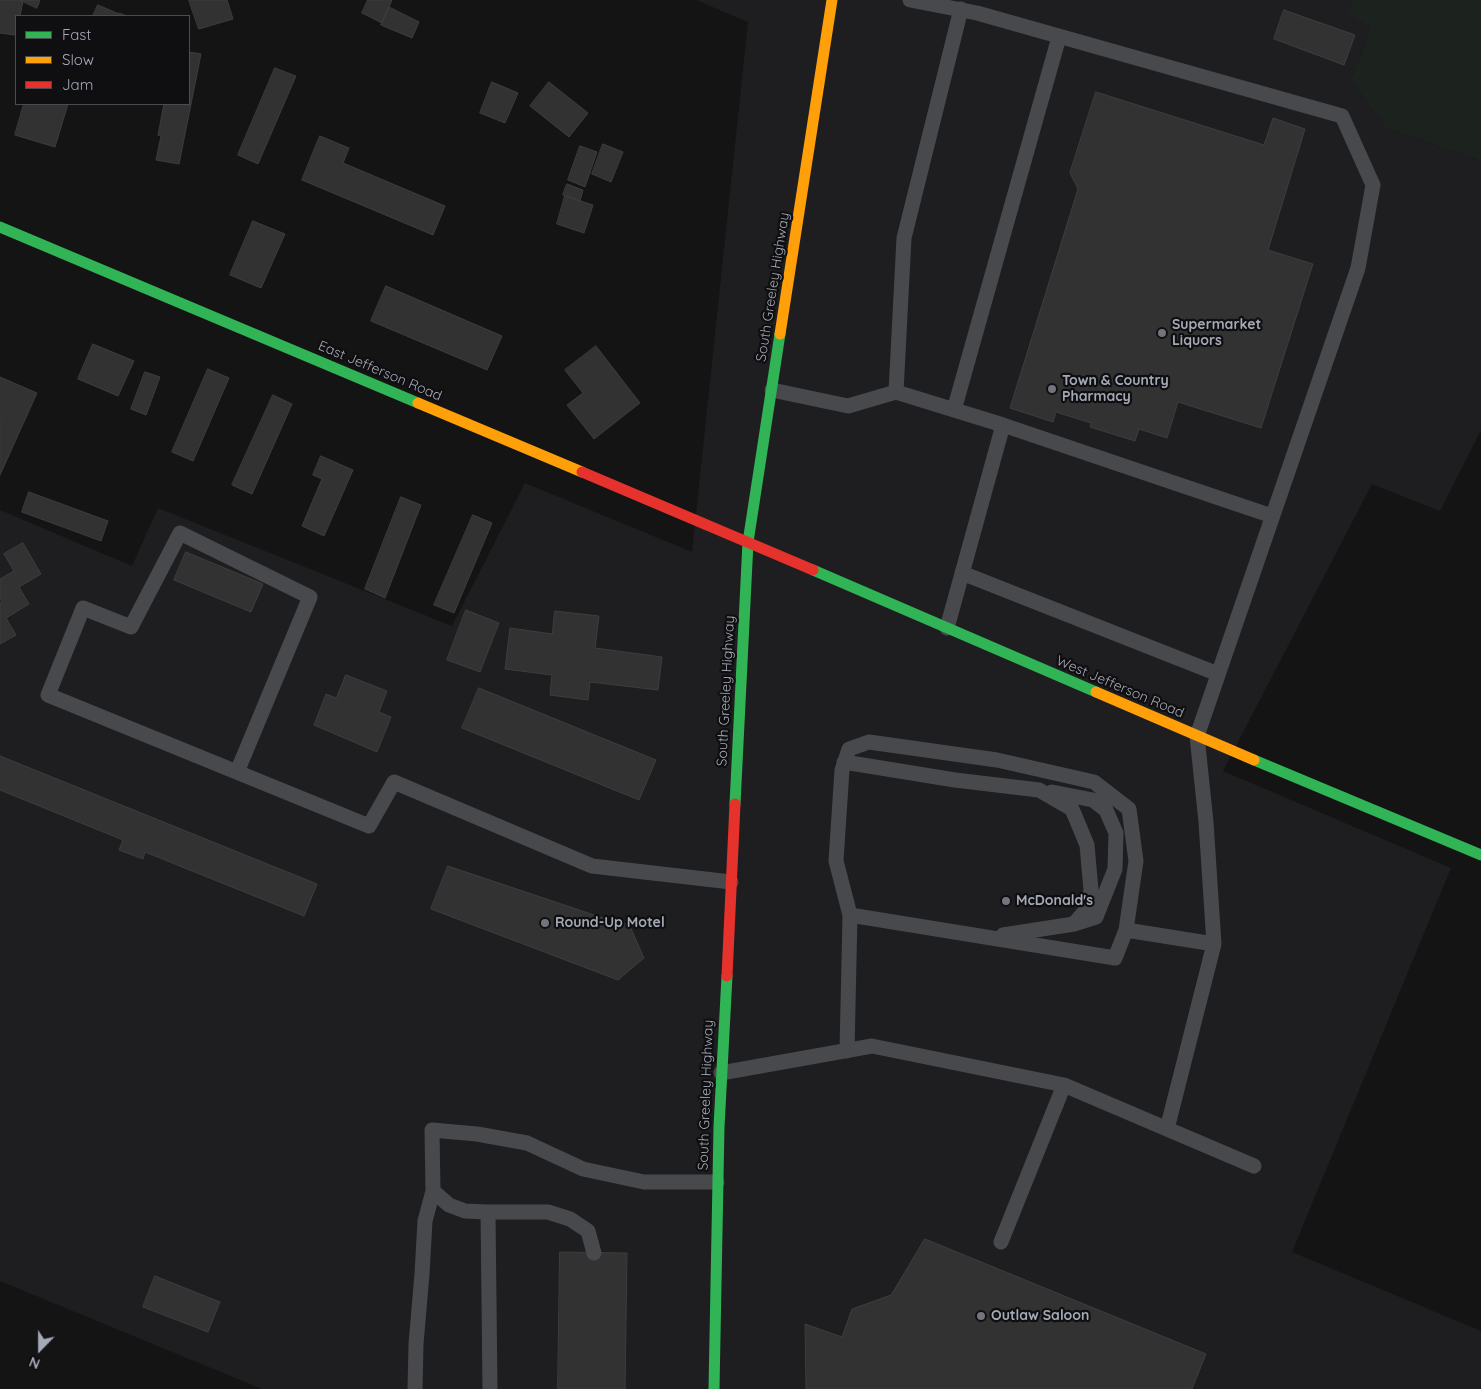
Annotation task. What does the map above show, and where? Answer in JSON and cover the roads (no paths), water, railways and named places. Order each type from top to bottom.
[{"type":"main road","name":"South Greeley Highway","points":[[714,1389],[717,1182],[721,1073],[748,542],[832,0]]},
{"type":"main road","name":"East Jefferson Road","points":[[0,228],[748,542]]},
{"type":"main road","name":"West Jefferson Road","points":[[748,542],[1197,736],[1481,855]]},
{"type":"lane","points":[[910,0],[961,9],[979,7],[1022,26],[1342,116],[1372,185],[1358,268],[1197,736],[1206,822],[1214,944],[1167,1129]]},
{"type":"lane","points":[[896,392],[904,238],[961,9]]},
{"type":"lane","points":[[954,410],[1059,37]]},
{"type":"lane","points":[[772,390],[848,406],[896,392],[1003,425],[1272,516]]},
{"type":"lane","points":[[947,628],[1003,425]]},
{"type":"lane","points":[[238,772],[310,597],[180,533],[131,627],[83,608],[48,695],[369,826],[394,782],[592,866],[731,882]]},
{"type":"lane","points":[[962,573],[1218,674]]},
{"type":"lane","points":[[847,1051],[850,915],[836,861],[842,770],[849,749],[869,742],[997,760],[1094,782],[1129,809],[1136,861],[1126,930],[1115,958],[850,915]]},
{"type":"lane","points":[[844,762],[955,780],[1039,790],[1093,800],[1106,810],[1116,833],[1114,869],[1096,917],[1074,924],[989,937]]},
{"type":"lane","points":[[1039,790],[1072,809],[1087,844],[1091,890],[1086,910],[1074,924]]},
{"type":"lane","points":[[1126,930],[1214,944]]},
{"type":"lane","points":[[721,1073],[872,1046],[1064,1085],[1254,1166]]},
{"type":"lane","points":[[1001,1242],[1064,1085]]},
{"type":"lane","points":[[415,1389],[416,1344],[425,1221],[433,1191],[432,1130],[477,1134],[527,1143],[583,1169],[644,1182],[717,1182]]},
{"type":"lane","points":[[433,1191],[448,1205],[465,1211],[548,1212],[570,1219],[588,1231],[594,1253]]},
{"type":"lane","points":[[488,1212],[490,1389]]},
{"type":"place","name":"Supermarket Liquors","points":[[1162,333]]},
{"type":"place","name":"Town & Country Pharmacy","points":[[1052,389]]},
{"type":"place","name":"McDonald's","points":[[1006,901]]},
{"type":"place","name":"Round-Up Motel","points":[[545,923]]},
{"type":"place","name":"Outlaw Saloon","points":[[981,1316]]}]
